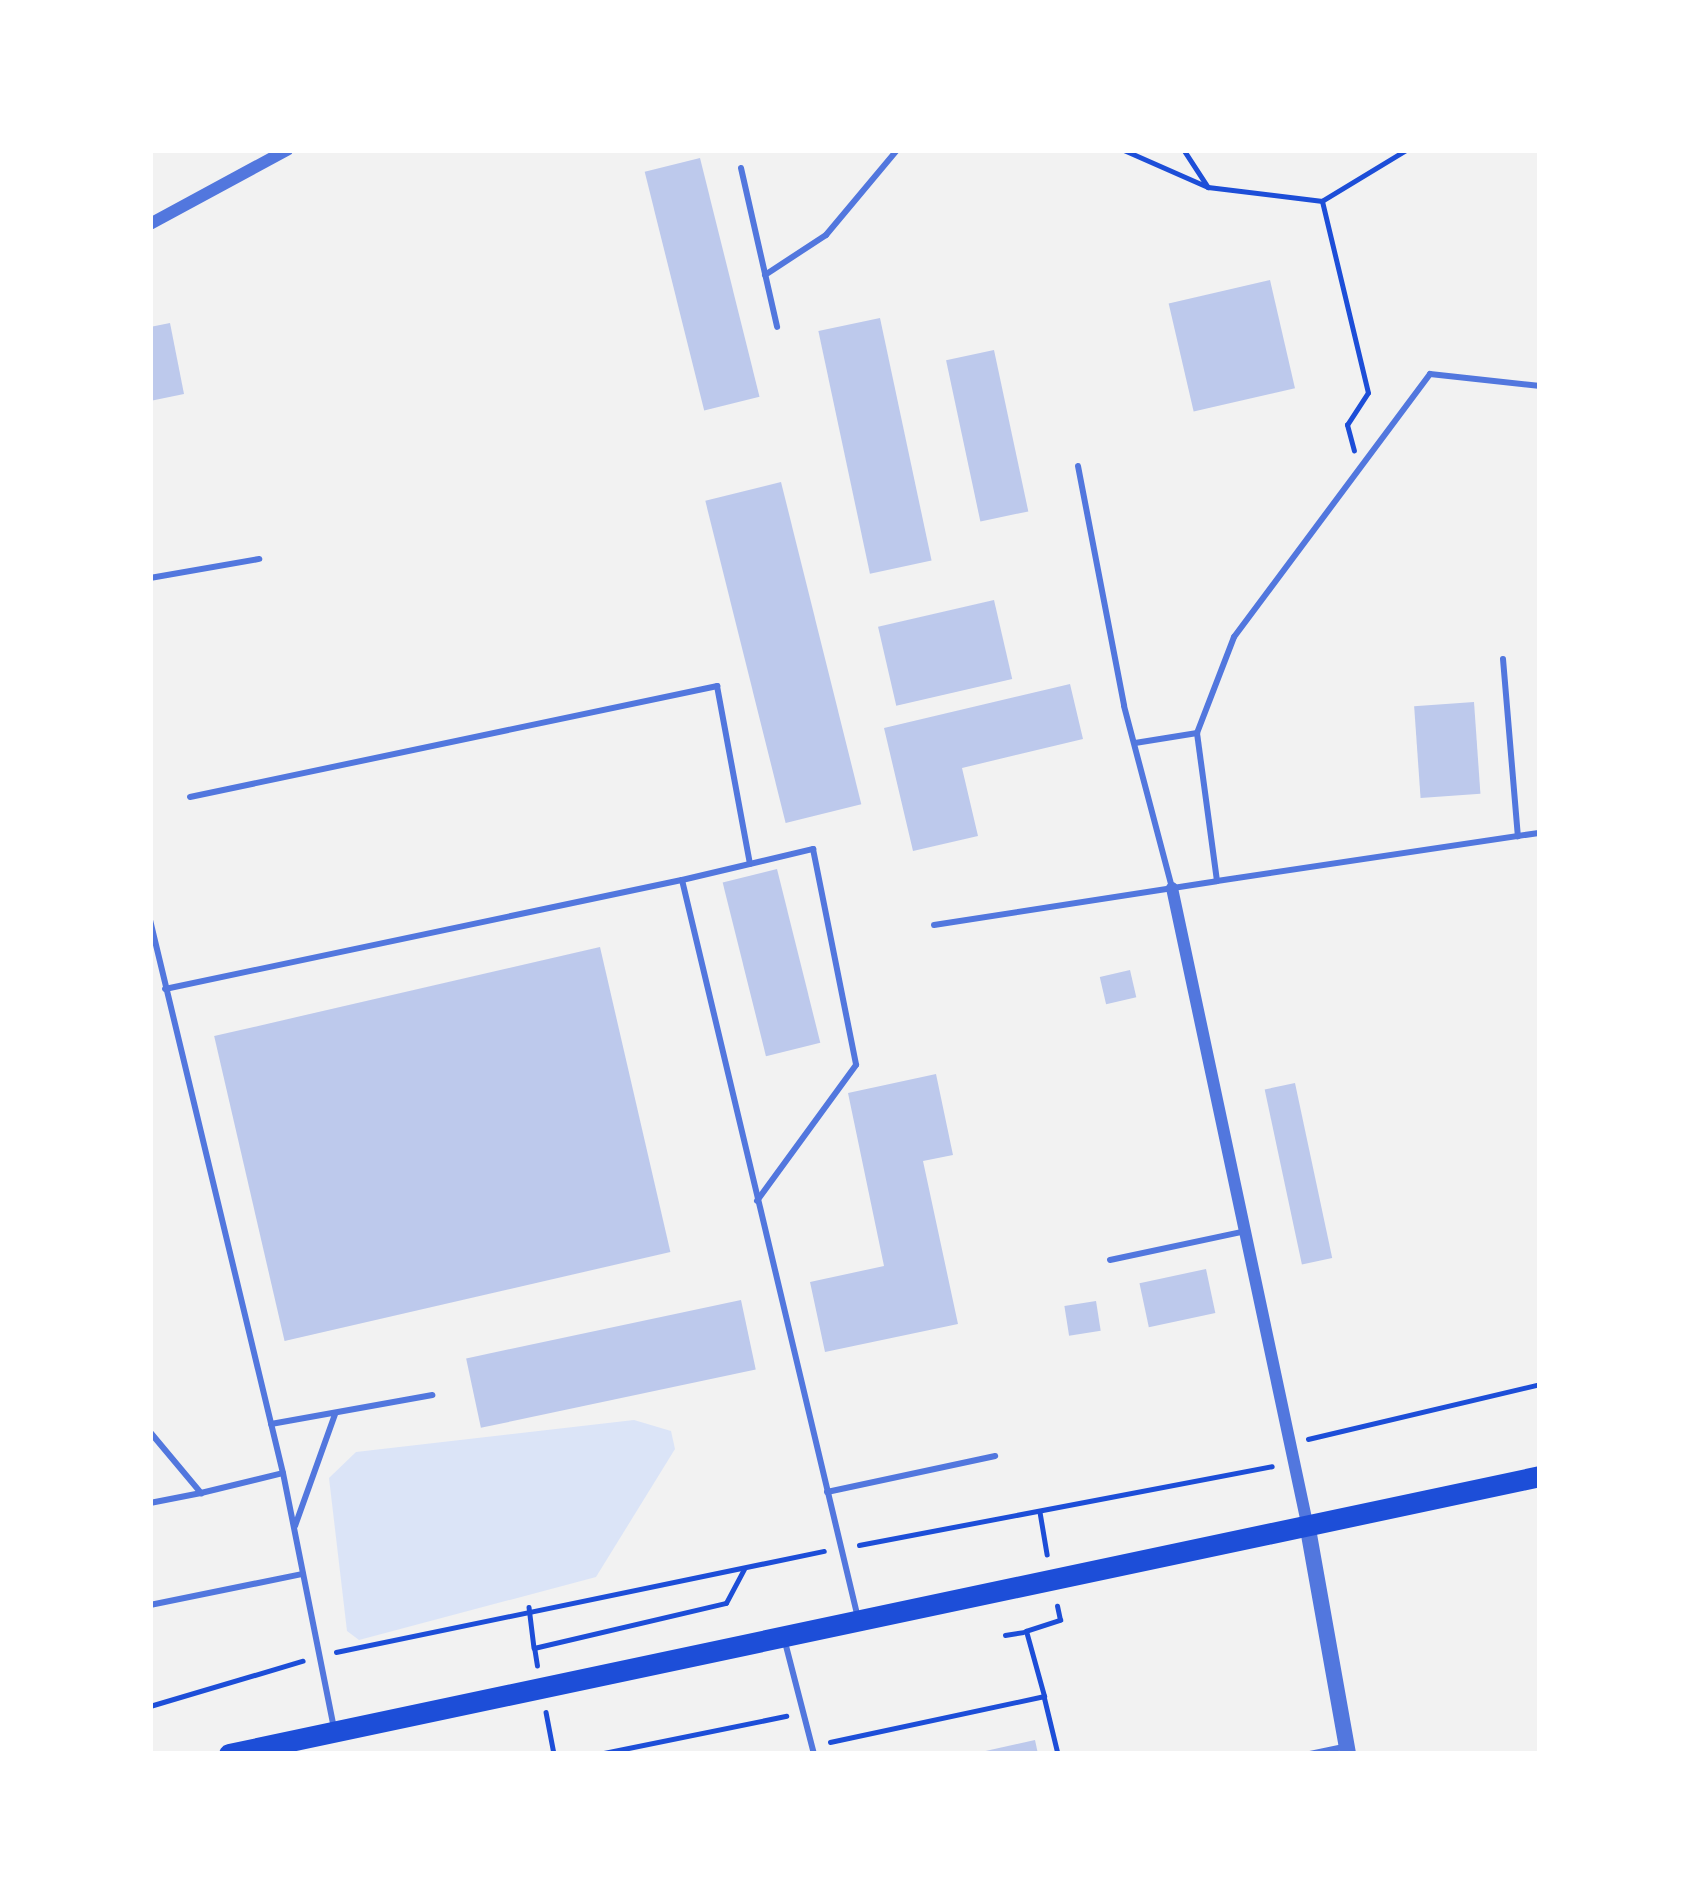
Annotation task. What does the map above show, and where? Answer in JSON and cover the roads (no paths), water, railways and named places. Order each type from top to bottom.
[{"type":"main road","points":[[229,1754],[860,1624],[1540,1476]]},
{"type":"street","points":[[150,224],[287,150]]},
{"type":"street","points":[[1172,889],[1295,1462],[1347,1750]]},
{"type":"lane","points":[[765,275],[826,236],[897,150]]},
{"type":"lane","points":[[741,168],[777,327]]},
{"type":"lane","points":[[1217,881],[1197,733],[1234,637],[1359,461],[1430,374],[1540,386]]},
{"type":"lane","points":[[1078,466],[1134,743],[1172,889]]},
{"type":"lane","points":[[150,578],[259,560]]},
{"type":"lane","points":[[1504,658],[1518,836]]},
{"type":"lane","points":[[190,797],[717,686],[750,864]]},
{"type":"lane","points":[[1134,743],[1197,733]]},
{"type":"lane","points":[[934,925],[1540,832]]},
{"type":"lane","points":[[165,988],[813,849],[856,1066],[757,1201]]},
{"type":"lane","points":[[682,880],[860,1624]]},
{"type":"lane","points":[[150,920],[283,1473],[334,1732]]},
{"type":"lane","points":[[1111,1260],[1246,1231]]},
{"type":"lane","points":[[271,1424],[432,1395]]},
{"type":"lane","points":[[294,1529],[335,1413]]},
{"type":"lane","points":[[150,1432],[201,1493]]},
{"type":"lane","points":[[827,1492],[995,1456]]},
{"type":"lane","points":[[150,1503],[283,1473]]},
{"type":"lane","points":[[150,1605],[303,1574]]},
{"type":"lane","points":[[784,1639],[813,1750]]},
{"type":"lane","points":[[1310,1754],[1347,1750]]}]
